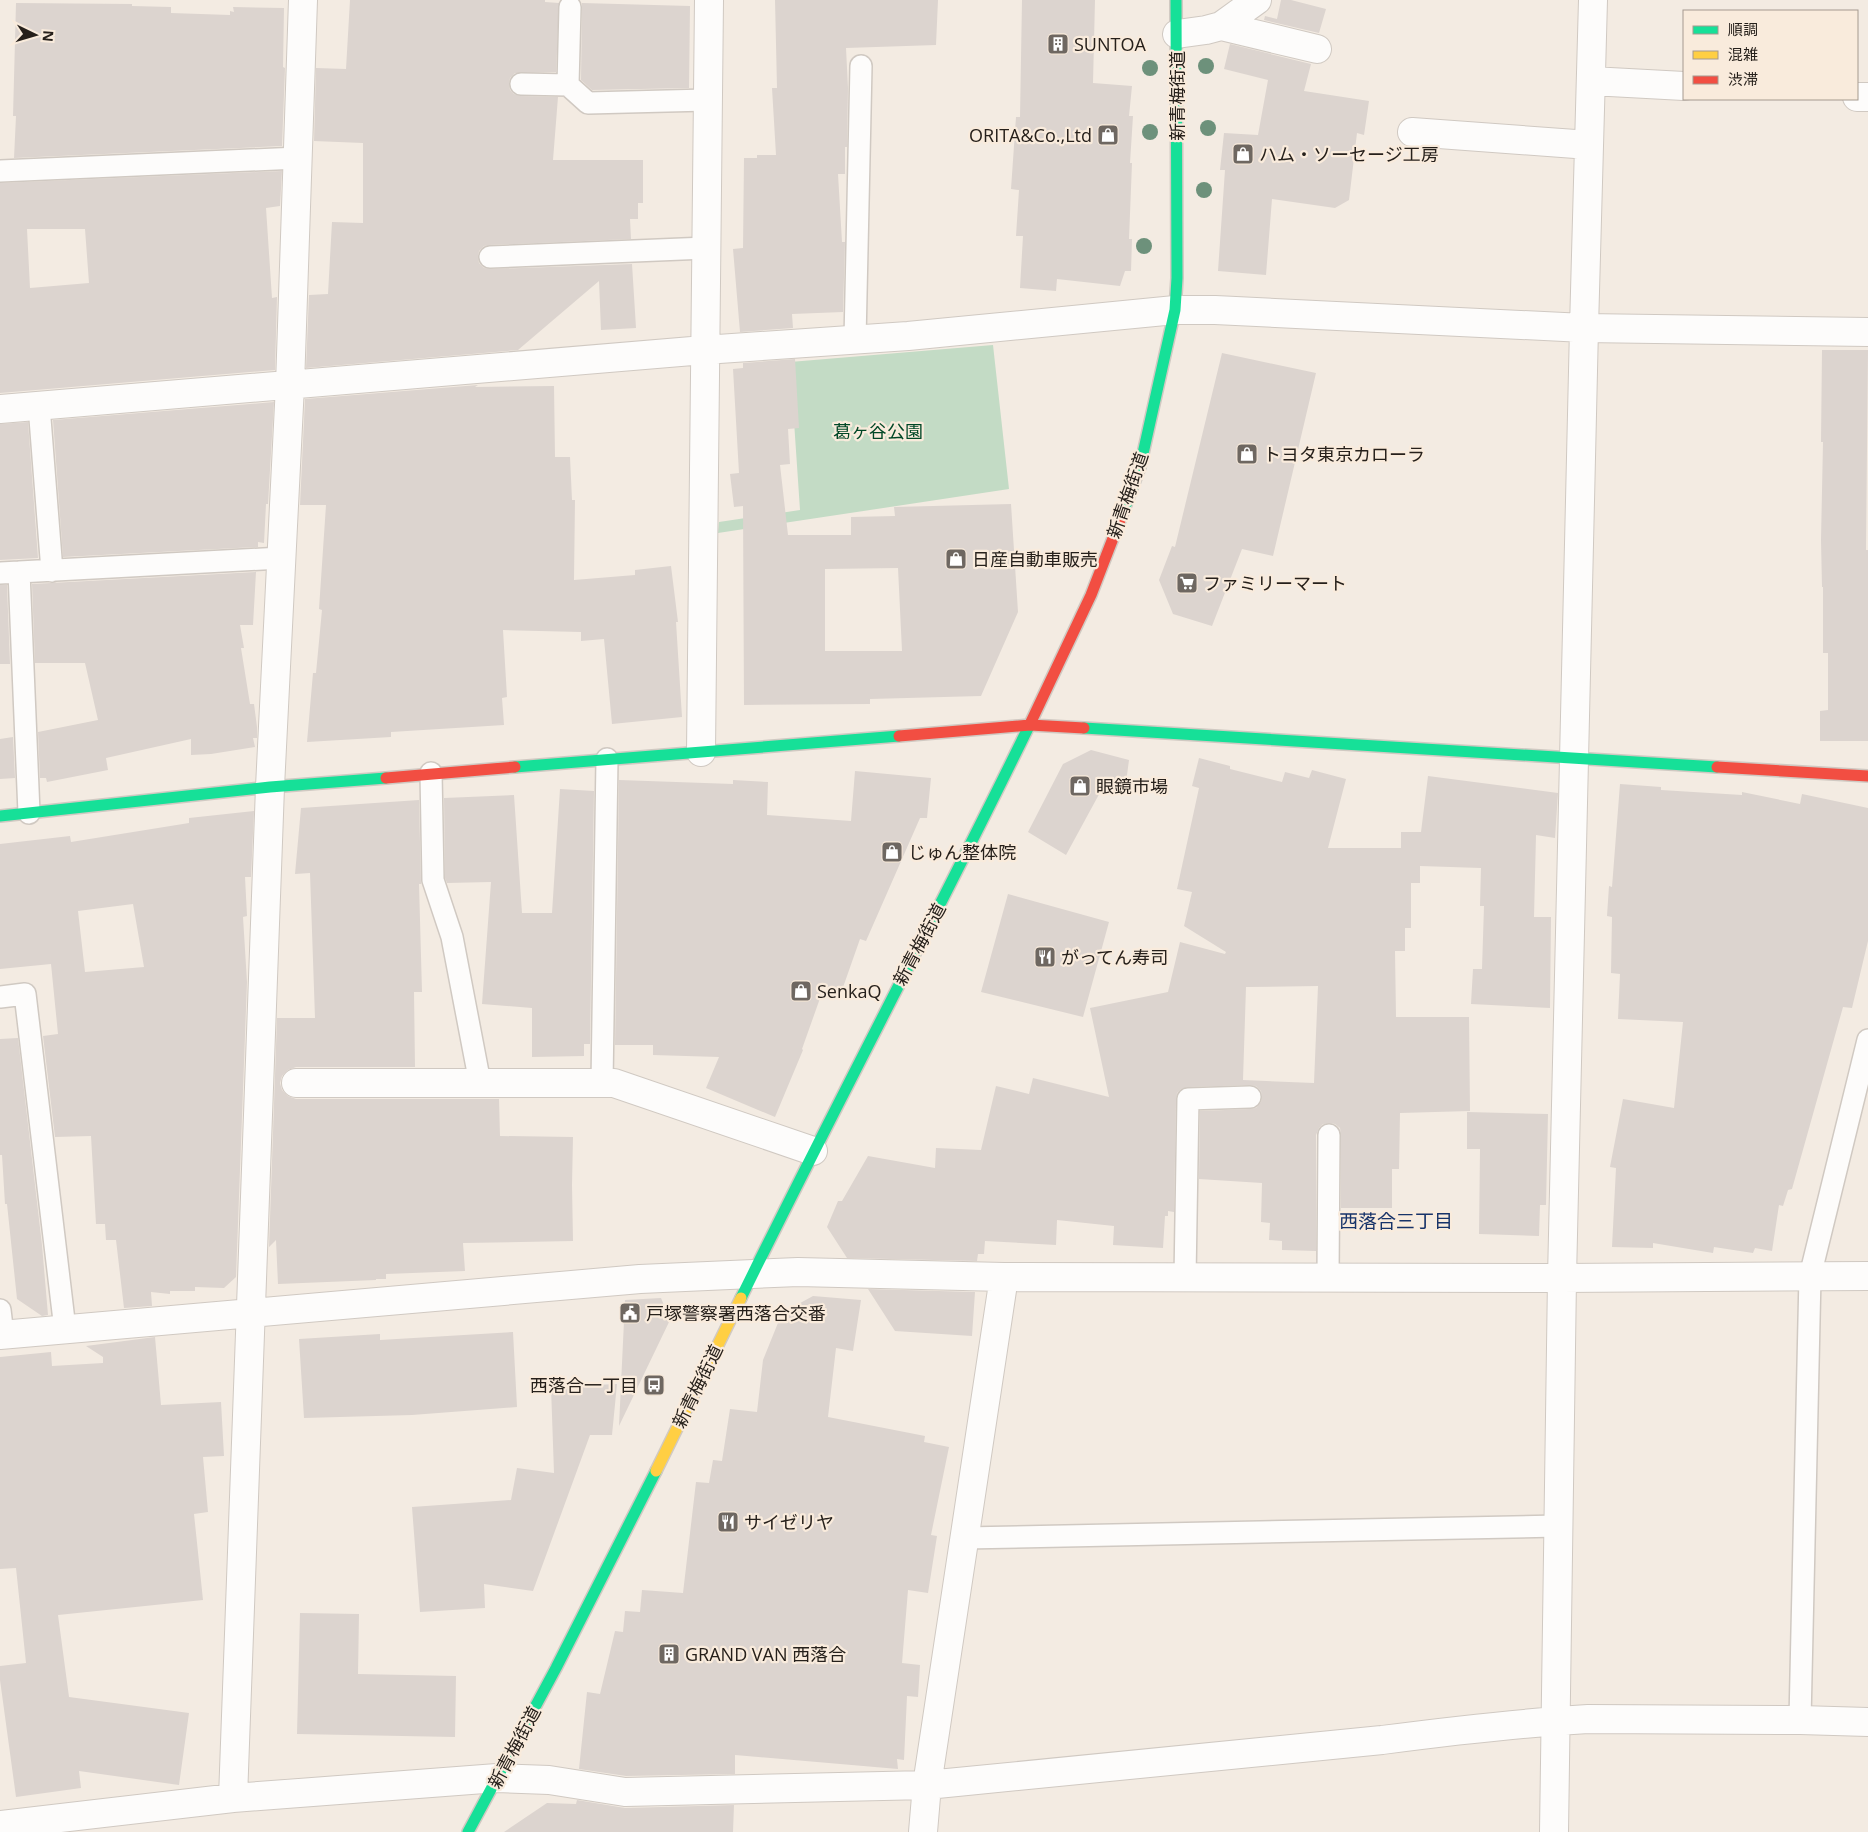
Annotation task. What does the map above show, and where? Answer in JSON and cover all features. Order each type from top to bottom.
[{"type":"main road","name":"新青梅街道","points":[[468,1832],[556,1668],[659,1466],[813,1151],[972,844],[1091,594],[1140,467],[1175,310],[1177,278],[1176,0]]},
{"type":"main road","points":[[0,816],[270,787],[1030,725],[1868,776]]},
{"type":"street","points":[[233,1798],[252,1313],[277,1083],[270,787],[290,385],[303,0]]},
{"type":"street","points":[[701,752],[709,0]]},
{"type":"street","points":[[1177,34],[1221,26],[1257,0]]},
{"type":"street","points":[[1554,1832],[1562,1278],[1593,0]]},
{"type":"street","points":[[1221,26],[1317,49]]},
{"type":"street","points":[[1591,80],[1683,86]]},
{"type":"street","points":[[1412,132],[1589,145]]},
{"type":"street","points":[[0,409],[704,350],[908,336],[1175,310],[1215,310],[1584,328],[1868,332]]},
{"type":"street","points":[[277,1083],[614,1083],[813,1151]]},
{"type":"street","points":[[1,1327],[65,1329],[640,1279],[752,1273],[798,1272],[1004,1277],[1185,1278],[1868,1276]]},
{"type":"street","points":[[923,1832],[927,1785],[1004,1277]]},
{"type":"street","points":[[0,1825],[233,1798],[497,1778],[549,1780],[624,1792],[927,1785],[1555,1721],[1588,1719],[1868,1722]]},
{"type":"lane","points":[[568,85],[570,7]]},
{"type":"lane","points":[[855,340],[861,66]]},
{"type":"lane","points":[[521,84],[568,85],[588,103],[707,100]]},
{"type":"lane","points":[[0,171],[298,158]]},
{"type":"lane","points":[[490,257],[706,248]]},
{"type":"lane","points":[[39,406],[52,571]]},
{"type":"lane","points":[[30,813],[10,573],[281,558]]},
{"type":"lane","points":[[602,1083],[608,759]]},
{"type":"lane","points":[[432,773],[433,880],[452,937],[480,1083]]},
{"type":"lane","points":[[0,997],[25,994],[65,1329]]},
{"type":"lane","points":[[1800,1720],[1810,1276],[1868,1040]]},
{"type":"lane","points":[[1185,1278],[1188,1099],[1250,1097]]},
{"type":"lane","points":[[1328,1278],[1329,1135]]},
{"type":"lane","points":[[964,1538],[1558,1526]]},
{"type":"green space","name":"葛ヶ谷公園","points":[[993,345],[1009,489],[718,533],[719,522],[800,510],[790,362]]},
{"type":"building","points":[[350,0],[545,0],[545,2],[559,3],[556,72],[515,73],[510,78],[510,90],[520,96],[558,97],[553,160],[643,160],[643,203],[638,203],[638,219],[630,219],[631,239],[489,245],[484,246],[479,251],[479,263],[484,268],[491,269],[632,264],[636,328],[601,330],[599,281],[518,350],[306,368],[309,295],[328,294],[332,222],[363,223],[363,143],[314,141],[316,68],[346,69]]},
{"type":"building","points":[[775,0],[938,0],[936,45],[846,48],[848,88],[847,147],[845,147],[845,174],[838,174],[842,242],[845,242],[843,312],[792,314],[793,328],[740,332],[733,249],[743,248],[744,158],[757,158],[757,155],[776,155],[772,88],[777,88]]},
{"type":"building","points":[[1022,0],[1095,0],[1093,83],[1132,86],[1129,116],[1133,116],[1129,239],[1132,239],[1131,271],[1125,271],[1120,286],[1057,279],[1056,291],[1020,288],[1023,236],[1016,236],[1019,190],[1011,189],[1016,117],[1020,117]]},
{"type":"building","points":[[1281,0],[1291,0],[1326,9],[1319,33],[1264,20],[1265,16],[1277,19]]},
{"type":"building","points":[[16,3],[132,4],[132,6],[171,7],[171,13],[230,15],[230,11],[234,12],[233,7],[284,8],[283,67],[285,68],[282,146],[14,158],[16,116],[13,116]]},
{"type":"building","points":[[582,3],[690,6],[689,88],[592,90],[581,80]]},
{"type":"building","points":[[1230,44],[1311,64],[1304,91],[1369,101],[1364,135],[1357,133],[1349,200],[1335,208],[1272,199],[1266,275],[1218,271],[1225,170],[1220,170],[1224,133],[1258,135],[1268,80],[1224,69]]},
{"type":"building","points":[[282,171],[280,206],[266,208],[272,298],[277,297],[275,370],[0,393],[0,183]],"holes":[[[27,229],[85,229],[89,283],[30,288]]]},
{"type":"building","points":[[1822,350],[1868,350],[1866,550],[1868,550],[1868,741],[1820,741],[1820,711],[1828,710],[1828,653],[1823,653],[1821,540]]},
{"type":"building","name":"トヨタ東京カローラ","points":[[1222,353],[1316,373],[1273,556],[1242,549],[1212,626],[1173,614],[1159,580],[1172,546],[1175,547]]},
{"type":"building","points":[[795,359],[799,428],[788,429],[790,464],[780,465],[788,535],[851,535],[851,517],[895,516],[894,507],[1011,504],[1018,612],[981,696],[870,699],[870,704],[744,705],[743,506],[734,507],[730,474],[739,473],[733,369],[743,368],[743,363]],"holes":[[[898,568],[902,651],[825,651],[825,569]]]},
{"type":"building","points":[[478,385],[475,387],[554,386],[555,457],[570,457],[572,500],[575,500],[574,580],[635,575],[635,570],[671,566],[678,622],[676,622],[682,717],[612,724],[604,639],[581,641],[581,632],[503,630],[507,697],[502,698],[504,725],[391,732],[391,737],[307,742],[313,673],[316,673],[322,610],[319,609],[326,505],[300,505],[305,399]]},
{"type":"building","points":[[274,402],[264,543],[258,542],[258,547],[63,557],[53,420]]},
{"type":"building","points":[[28,422],[38,558],[0,560],[0,424]]},
{"type":"building","points":[[256,572],[253,625],[240,625],[244,648],[241,648],[250,704],[254,704],[257,727],[257,738],[253,738],[255,747],[191,755],[191,739],[106,758],[108,770],[47,782],[46,778],[40,778],[38,732],[98,720],[85,663],[35,663],[32,584]]},
{"type":"building","points":[[0,585],[7,585],[10,664],[0,664]]},
{"type":"building","points":[[13,737],[15,778],[0,779],[0,739]]},
{"type":"building","points":[[1091,750],[1129,760],[1125,790],[1103,787],[1066,855],[1028,832],[1063,764]]},
{"type":"building","points":[[1199,758],[1230,766],[1230,769],[1282,782],[1285,772],[1309,778],[1312,770],[1346,779],[1328,848],[1401,848],[1401,832],[1421,832],[1428,776],[1558,793],[1555,838],[1536,835],[1534,917],[1551,917],[1550,1008],[1471,1004],[1473,969],[1482,969],[1484,906],[1480,906],[1481,868],[1420,866],[1420,883],[1411,883],[1411,928],[1405,928],[1405,951],[1395,951],[1396,1017],[1469,1017],[1470,1111],[1400,1113],[1399,1169],[1392,1169],[1392,1208],[1341,1208],[1340,1128],[1335,1124],[1323,1124],[1316,1135],[1316,1251],[1282,1250],[1282,1241],[1269,1240],[1270,1223],[1261,1222],[1262,1183],[1199,1179],[1200,1111],[1256,1108],[1261,1102],[1261,1091],[1256,1086],[1250,1085],[1188,1087],[1181,1089],[1177,1093],[1176,1099],[1174,1212],[1168,1211],[1168,1216],[1165,1216],[1163,1248],[1113,1245],[1114,1226],[1057,1220],[1056,1245],[985,1241],[984,1254],[978,1254],[977,1261],[847,1258],[827,1227],[838,1201],[842,1201],[868,1156],[935,1168],[936,1148],[981,1150],[996,1086],[1029,1094],[1033,1078],[1109,1097],[1090,1008],[1168,992],[1180,942],[1225,954],[1226,952],[1184,926],[1192,892],[1177,889],[1199,788],[1192,786]],"holes":[[[1318,986],[1314,1083],[1243,1080],[1246,987]]]},
{"type":"building","points":[[855,771],[931,778],[927,818],[920,818],[866,941],[860,939],[841,993],[824,987],[803,1050],[775,1117],[706,1088],[719,1057],[653,1055],[653,1045],[615,1045],[619,780],[733,784],[733,780],[768,782],[767,815],[851,821]]},
{"type":"building","points":[[1620,784],[1661,787],[1661,790],[1742,795],[1742,792],[1800,804],[1802,794],[1868,808],[1868,941],[1852,1008],[1843,1007],[1792,1189],[1788,1190],[1783,1206],[1779,1205],[1772,1251],[1755,1248],[1753,1253],[1714,1247],[1713,1253],[1653,1243],[1653,1248],[1612,1247],[1616,1168],[1610,1167],[1623,1099],[1674,1108],[1683,1022],[1618,1019],[1620,974],[1611,973],[1612,917],[1607,916],[1609,886],[1612,887]]},
{"type":"building","points":[[560,789],[594,791],[590,1044],[584,1044],[584,1056],[532,1057],[532,1008],[482,1004],[491,882],[447,883],[445,878],[444,798],[514,795],[522,913],[552,913]]},
{"type":"building","points":[[419,800],[422,992],[414,992],[415,1067],[296,1067],[288,1070],[282,1076],[280,1083],[282,1090],[288,1096],[296,1099],[499,1099],[500,1136],[573,1137],[573,1241],[463,1243],[465,1271],[386,1274],[386,1279],[376,1280],[278,1284],[276,1240],[269,1247],[277,1018],[315,1018],[310,873],[295,874],[301,808]]},
{"type":"building","points":[[254,811],[251,877],[245,877],[247,916],[243,917],[247,982],[236,1277],[224,1288],[195,1287],[195,1291],[170,1291],[170,1294],[151,1292],[152,1306],[124,1308],[116,1240],[106,1240],[105,1224],[96,1224],[91,1136],[55,1137],[43,1036],[58,1034],[51,964],[0,969],[0,844],[70,836],[71,842],[189,823],[189,818]],"holes":[[[133,904],[144,967],[85,972],[78,911]]]},
{"type":"building","name":"がってん寿司","points":[[1008,894],[1109,922],[1083,1017],[981,992]]},
{"type":"building","points":[[18,1038],[42,1245],[48,1315],[42,1316],[17,1299],[7,1204],[5,1204],[2,1155],[0,1155],[0,1039]]},
{"type":"building","points":[[1467,1112],[1548,1114],[1546,1205],[1540,1205],[1539,1236],[1479,1234],[1480,1149],[1467,1149]]},
{"type":"building","points":[[868,1289],[975,1292],[972,1336],[895,1331]]},
{"type":"building","points":[[813,1296],[861,1300],[853,1351],[836,1348],[828,1417],[925,1436],[924,1442],[949,1447],[931,1535],[937,1536],[928,1593],[908,1590],[902,1663],[920,1665],[918,1697],[907,1696],[904,1760],[897,1759],[898,1769],[735,1755],[735,1774],[626,1776],[579,1769],[587,1692],[600,1694],[615,1631],[623,1632],[625,1611],[640,1612],[642,1590],[683,1593],[696,1482],[709,1483],[713,1460],[722,1461],[730,1409],[757,1412],[763,1360],[782,1313]]},
{"type":"building","points":[[661,1298],[670,1320],[619,1426],[625,1300]]},
{"type":"building","points":[[513,1332],[517,1407],[412,1415],[304,1418],[299,1339],[380,1334],[380,1340]]},
{"type":"building","points":[[155,1337],[161,1405],[221,1402],[224,1456],[203,1457],[208,1512],[194,1514],[203,1600],[58,1615],[69,1697],[189,1713],[179,1785],[79,1771],[81,1788],[16,1797],[0,1680],[0,1666],[26,1663],[16,1568],[0,1569],[0,1357],[51,1352],[52,1366],[103,1363],[103,1357],[86,1346]]},
{"type":"building","points":[[617,1384],[612,1435],[590,1435],[533,1591],[484,1584],[485,1608],[420,1612],[412,1507],[511,1500],[517,1468],[554,1473],[551,1387]]},
{"type":"building","points":[[300,1613],[359,1614],[358,1674],[456,1676],[455,1737],[297,1734]]},
{"type":"building","points":[[577,1800],[625,1808],[734,1805],[733,1832],[504,1832],[547,1803],[576,1804]]},
{"type":"traffic: fast","points":[[1122,515],[1140,467],[1175,310],[1177,278],[1176,0]]},
{"type":"traffic: fast","points":[[741,1298],[1030,724]]},
{"type":"traffic: fast","points":[[1084,728],[1717,767]]},
{"type":"traffic: fast","points":[[515,767],[899,736]]},
{"type":"traffic: fast","points":[[0,816],[270,787],[386,778]]},
{"type":"traffic: fast","points":[[468,1832],[556,1668],[656,1471]]},
{"type":"traffic: slow","points":[[656,1471],[741,1298]]},
{"type":"traffic: jam","points":[[1030,724],[1091,595],[1122,515]]},
{"type":"traffic: jam","points":[[899,736],[1030,725],[1084,728]]},
{"type":"traffic: jam","points":[[386,778],[515,767]]},
{"type":"traffic: jam","points":[[1717,767],[1868,776]]},
{"type":"place","name":"SUNTOA","points":[[1058,44]]},
{"type":"place","name":"ORITA&Co.,Ltd","points":[[1108,135]]},
{"type":"place","name":"ハム・ソーセージ工房","points":[[1243,154]]},
{"type":"place","name":"トヨタ東京カローラ","points":[[1247,454]]},
{"type":"place","name":"日産自動車販売","points":[[956,559]]},
{"type":"place","name":"ファミリーマート","points":[[1187,583]]},
{"type":"place","name":"眼鏡市場","points":[[1080,786]]},
{"type":"place","name":"じゅん整体院","points":[[892,852]]},
{"type":"place","name":"がってん寿司","points":[[1045,957]]},
{"type":"place","name":"SenkaQ","points":[[801,991]]},
{"type":"place","name":"戸塚警察署西落合交番","points":[[630,1313]]},
{"type":"place","name":"西落合一丁目","points":[[654,1385]]},
{"type":"place","name":"サイゼリヤ","points":[[728,1522]]},
{"type":"place","name":"GRAND VAN 西落合","points":[[669,1654]]},
{"type":"district","name":"西落合三丁目","points":[[1396,1221]]}]
